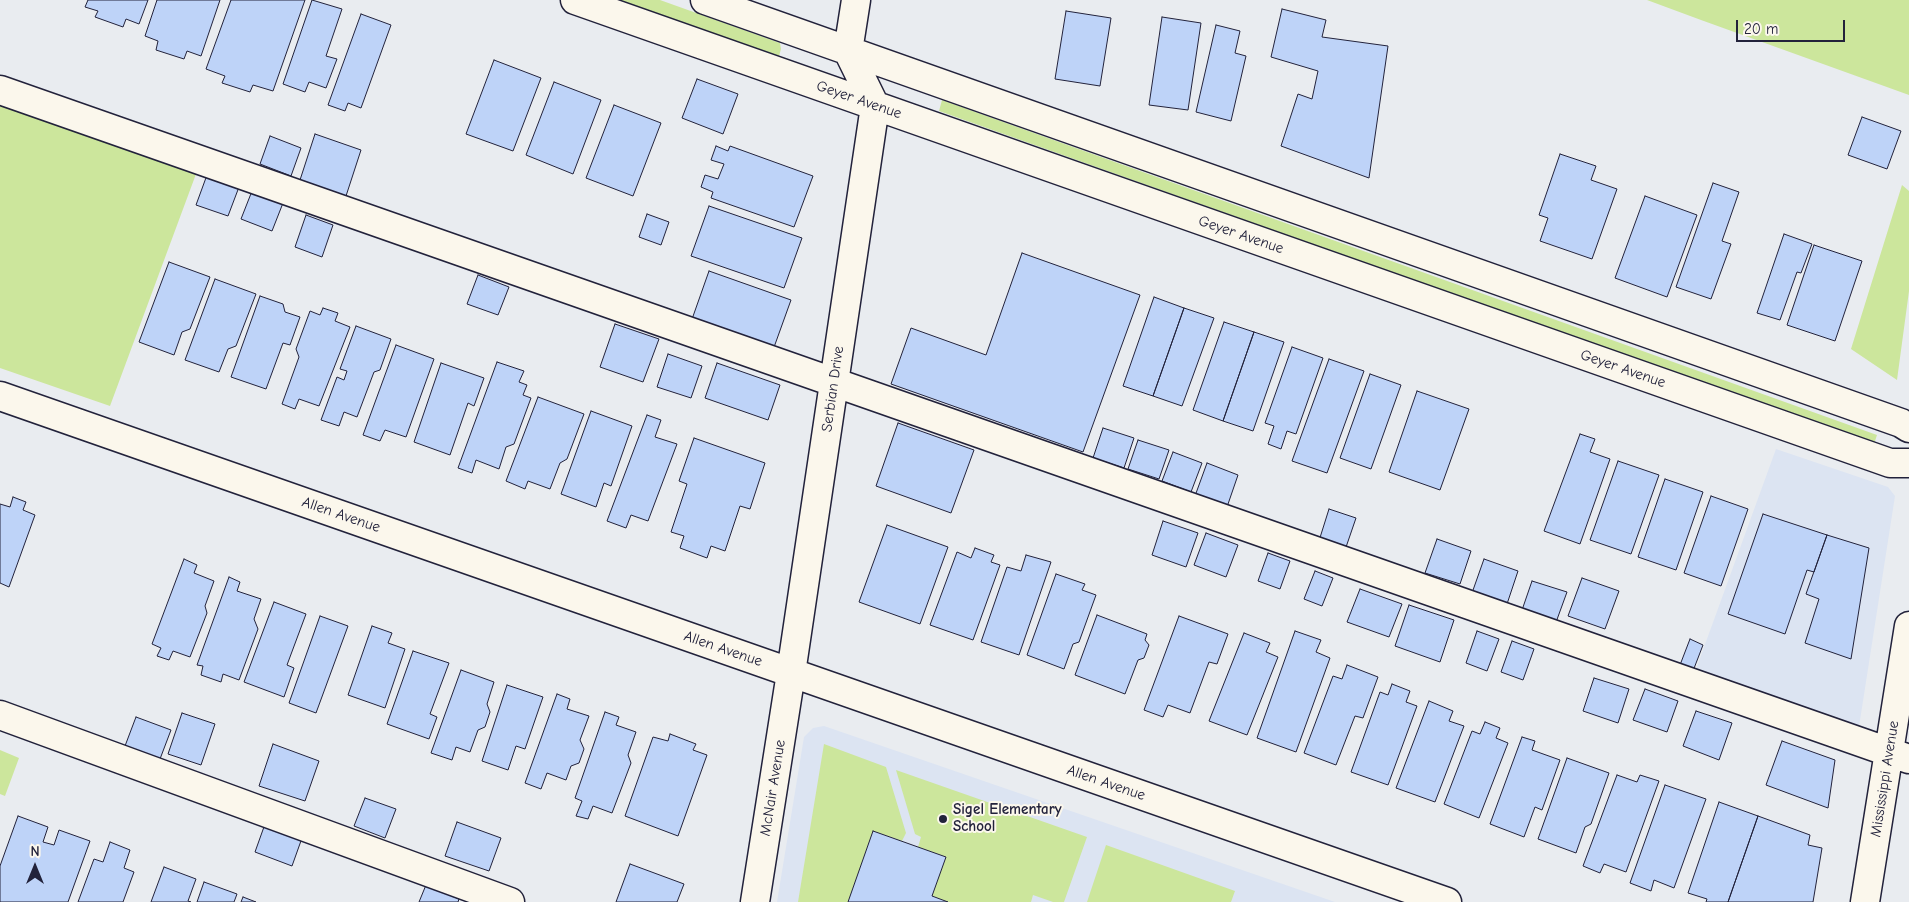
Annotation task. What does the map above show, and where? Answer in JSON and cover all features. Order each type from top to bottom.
[{"type":"street","name":"Geyer Avenue","points":[[575,0],[1871,457],[1890,463],[1909,463]]},
{"type":"street","points":[[705,0],[1901,423],[1909,428]]},
{"type":"street","points":[[856,0],[848,51],[875,106]]},
{"type":"street","points":[[0,90],[1899,755]]},
{"type":"street","name":"Serbian Drive","points":[[791,673],[875,106]]},
{"type":"street","name":"Allen Avenue","points":[[0,396],[1447,902]]},
{"type":"street","name":"Mississippi Avenue","points":[[1865,902],[1899,755],[1909,626]]},
{"type":"street","name":"McNair Avenue","points":[[754,902],[791,673]]},
{"type":"street","points":[[0,715],[510,902]]},
{"type":"shaded area","points":[[1776,449],[1888,487],[1895,496],[1858,733],[1695,672]]},
{"type":"shaded area","name":"Sigel Elementary School","points":[[824,726],[1335,902],[777,902],[804,737],[813,728]]},
{"type":"green space","points":[[617,0],[660,0],[780,43],[779,56],[773,56]]},
{"type":"green space","points":[[1647,0],[1909,0],[1909,95],[1701,20]]},
{"type":"green space","points":[[942,100],[1877,435],[1874,444],[939,111]]},
{"type":"green space","points":[[0,105],[196,174],[110,406],[0,368]]},
{"type":"green space","points":[[1902,185],[1909,191],[1909,291],[1897,380],[1851,349]]},
{"type":"green space","points":[[824,744],[886,767],[906,833],[902,841],[873,831],[848,902],[798,902]]},
{"type":"green space","points":[[0,750],[19,758],[5,796],[0,794]]},
{"type":"green space","points":[[896,770],[1087,837],[1064,902],[1053,902],[1033,895],[1031,902],[948,902],[932,896],[946,857],[918,847],[921,837],[915,834]]},
{"type":"green space","points":[[1106,845],[1235,891],[1231,902],[1087,902]]},
{"type":"building","points":[[88,0],[148,0],[139,24],[126,19],[123,27],[95,17],[98,11],[85,7]]},
{"type":"building","points":[[157,0],[220,0],[201,56],[187,51],[184,59],[156,50],[158,41],[145,36]]},
{"type":"building","points":[[231,0],[305,0],[273,91],[253,85],[250,92],[222,83],[225,76],[206,69]]},
{"type":"building","points":[[312,0],[342,9],[326,56],[337,59],[326,88],[309,82],[305,92],[283,84]]},
{"type":"building","points":[[1282,9],[1326,20],[1322,37],[1388,46],[1369,178],[1281,146],[1298,94],[1312,99],[1318,71],[1271,57]]},
{"type":"building","points":[[1066,11],[1111,18],[1100,86],[1055,79]]},
{"type":"building","points":[[361,14],[391,25],[361,108],[348,103],[345,111],[328,105]]},
{"type":"building","points":[[1162,17],[1201,23],[1188,110],[1149,105]]},
{"type":"building","points":[[1216,25],[1240,31],[1235,53],[1246,56],[1231,121],[1196,112]]},
{"type":"building","points":[[494,60],[541,78],[513,151],[466,134]]},
{"type":"building","points":[[697,79],[738,94],[723,134],[682,118]]},
{"type":"building","points":[[554,82],[601,100],[573,174],[526,155]]},
{"type":"building","points":[[614,105],[661,123],[633,196],[586,178]]},
{"type":"building","points":[[1862,117],[1901,131],[1887,169],[1848,155]]},
{"type":"building","points":[[315,134],[361,150],[346,196],[300,180]]},
{"type":"building","points":[[270,136],[301,148],[291,176],[260,164]]},
{"type":"building","points":[[716,146],[728,151],[730,146],[813,176],[794,227],[711,198],[713,192],[701,187],[705,175],[718,179],[724,164],[711,160]]},
{"type":"building","points":[[1560,154],[1596,166],[1591,180],[1617,189],[1592,259],[1540,241],[1548,218],[1539,215]]},
{"type":"building","points":[[207,175],[239,187],[228,216],[196,205]]},
{"type":"building","points":[[1713,183],[1739,192],[1722,241],[1731,244],[1711,299],[1676,287]]},
{"type":"building","points":[[252,191],[283,203],[272,231],[241,219]]},
{"type":"building","points":[[1645,196],[1697,215],[1667,297],[1615,278]]},
{"type":"building","points":[[709,206],[802,238],[784,288],[691,256]]},
{"type":"building","points":[[647,214],[669,222],[661,245],[639,237]]},
{"type":"building","points":[[306,215],[333,225],[322,257],[295,247]]},
{"type":"building","points":[[1784,234],[1812,244],[1801,273],[1797,272],[1780,320],[1757,313]]},
{"type":"building","points":[[1814,245],[1862,261],[1835,341],[1787,325]]},
{"type":"building","points":[[1022,253],[1140,295],[1083,452],[891,384],[911,328],[986,355]]},
{"type":"building","points":[[169,262],[210,277],[190,329],[182,332],[174,355],[139,342]]},
{"type":"building","points":[[709,271],[791,300],[773,350],[691,322]]},
{"type":"building","points":[[478,275],[509,287],[498,315],[467,304]]},
{"type":"building","points":[[215,279],[256,294],[236,346],[228,349],[219,372],[185,360]]},
{"type":"building","points":[[260,296],[283,304],[285,312],[300,317],[290,345],[283,343],[266,389],[231,377]]},
{"type":"building","points":[[1154,297],[1184,308],[1153,396],[1123,386]]},
{"type":"building","points":[[323,308],[338,313],[335,321],[350,327],[319,406],[299,399],[295,409],[282,404],[299,357],[296,349],[310,311],[320,315]]},
{"type":"building","points":[[1184,308],[1214,318],[1182,406],[1153,396]]},
{"type":"building","points":[[1224,322],[1254,332],[1223,421],[1193,410]]},
{"type":"building","points":[[615,324],[659,339],[643,382],[600,367]]},
{"type":"building","points":[[356,326],[391,339],[380,370],[374,372],[357,417],[344,412],[339,426],[321,420],[337,377],[344,380],[347,371],[340,369]]},
{"type":"building","points":[[1254,332],[1284,342],[1253,431],[1223,421]]},
{"type":"building","points":[[396,345],[434,359],[406,437],[385,430],[380,441],[363,435]]},
{"type":"building","points":[[1292,347],[1323,358],[1296,434],[1287,431],[1281,449],[1268,444],[1274,426],[1265,423]]},
{"type":"building","points":[[668,354],[702,366],[691,398],[657,387]]},
{"type":"building","points":[[1329,359],[1364,371],[1327,473],[1292,461]]},
{"type":"building","points":[[497,362],[524,371],[519,382],[527,385],[523,395],[531,398],[514,444],[506,447],[499,469],[476,460],[472,473],[458,468]]},
{"type":"building","points":[[441,363],[484,378],[474,406],[468,403],[450,455],[414,442]]},
{"type":"building","points":[[717,363],[780,385],[768,420],[705,398]]},
{"type":"building","points":[[1370,374],[1401,385],[1371,469],[1340,458]]},
{"type":"building","points":[[1417,391],[1469,409],[1440,490],[1389,472]]},
{"type":"building","points":[[538,397],[584,414],[567,459],[560,463],[550,489],[528,481],[525,489],[506,481]]},
{"type":"building","points":[[591,411],[632,426],[611,486],[604,483],[596,507],[561,494]]},
{"type":"building","points":[[647,415],[661,420],[655,437],[677,444],[648,521],[631,515],[626,528],[607,521]]},
{"type":"building","points":[[898,423],[974,450],[951,513],[876,486]]},
{"type":"building","points":[[1103,428],[1134,438],[1124,468],[1093,458]]},
{"type":"building","points":[[1580,434],[1595,439],[1590,452],[1610,459],[1580,544],[1544,531]]},
{"type":"building","points":[[694,438],[765,463],[750,509],[740,506],[725,551],[711,546],[707,558],[680,548],[684,536],[671,532],[687,484],[679,481]]},
{"type":"building","points":[[1138,440],[1169,450],[1159,479],[1128,469]]},
{"type":"building","points":[[1173,452],[1202,463],[1191,492],[1162,481]]},
{"type":"building","points":[[1618,461],[1659,475],[1631,554],[1590,540]]},
{"type":"building","points":[[1207,463],[1238,475],[1227,507],[1195,496]]},
{"type":"building","points":[[1665,479],[1703,492],[1676,570],[1638,557]]},
{"type":"building","points":[[1711,496],[1748,509],[1721,586],[1684,573]]},
{"type":"building","points":[[13,497],[26,502],[23,510],[35,515],[9,587],[0,583],[0,504],[10,507]]},
{"type":"building","points":[[1329,509],[1356,518],[1344,553],[1318,544]]},
{"type":"building","points":[[1763,514],[1827,535],[1814,572],[1807,570],[1785,634],[1728,614]]},
{"type":"building","points":[[1163,521],[1198,533],[1186,567],[1152,555]]},
{"type":"building","points":[[887,525],[948,547],[920,624],[859,602]]},
{"type":"building","points":[[1206,533],[1238,545],[1226,577],[1194,565]]},
{"type":"building","points":[[1827,535],[1869,548],[1851,659],[1805,643],[1819,599],[1806,594]]},
{"type":"building","points":[[1437,539],[1471,551],[1460,584],[1425,573]]},
{"type":"building","points":[[975,548],[994,555],[991,562],[1000,565],[973,640],[930,625],[957,552],[971,558]]},
{"type":"building","points":[[1268,553],[1290,561],[1280,589],[1258,581]]},
{"type":"building","points":[[1026,555],[1051,562],[1019,655],[981,642],[1007,567],[1021,571]]},
{"type":"building","points":[[184,559],[197,565],[194,573],[214,581],[205,606],[207,613],[190,657],[173,651],[169,660],[157,656],[161,648],[152,644]]},
{"type":"building","points":[[1484,559],[1518,571],[1507,604],[1472,593]]},
{"type":"building","points":[[1315,571],[1333,578],[1322,606],[1304,599]]},
{"type":"building","points":[[1056,574],[1085,584],[1082,590],[1096,595],[1079,642],[1073,644],[1064,669],[1027,655]]},
{"type":"building","points":[[229,577],[240,582],[237,591],[261,599],[254,619],[258,629],[239,680],[223,674],[221,682],[201,675],[203,666],[197,665]]},
{"type":"building","points":[[1582,578],[1619,591],[1605,629],[1568,616]]},
{"type":"building","points":[[1532,581],[1567,592],[1555,625],[1521,613]]},
{"type":"building","points":[[1360,589],[1402,604],[1389,637],[1347,622]]},
{"type":"building","points":[[274,602],[306,614],[287,665],[294,668],[284,697],[244,682]]},
{"type":"building","points":[[1409,605],[1454,620],[1440,662],[1395,646]]},
{"type":"building","points":[[1097,615],[1147,634],[1145,640],[1149,645],[1144,658],[1138,660],[1125,694],[1075,675]]},
{"type":"building","points":[[320,616],[348,626],[316,713],[289,703]]},
{"type":"building","points":[[1179,616],[1228,634],[1217,664],[1209,662],[1190,713],[1168,705],[1163,717],[1144,710]]},
{"type":"building","points":[[372,626],[392,633],[388,643],[405,649],[385,708],[348,695]]},
{"type":"building","points":[[1295,631],[1321,640],[1316,652],[1330,658],[1296,752],[1257,738]]},
{"type":"building","points":[[1477,631],[1499,639],[1487,671],[1466,663]]},
{"type":"building","points":[[1244,633],[1270,643],[1266,652],[1278,657],[1247,735],[1209,721]]},
{"type":"building","points":[[1690,639],[1703,645],[1693,671],[1680,665]]},
{"type":"building","points":[[1512,641],[1534,649],[1523,680],[1501,672]]},
{"type":"building","points":[[413,651],[449,663],[430,714],[437,717],[429,739],[387,724]]},
{"type":"building","points":[[1347,665],[1378,677],[1363,718],[1355,716],[1336,765],[1304,753],[1333,676],[1342,679]]},
{"type":"building","points":[[461,670],[494,682],[487,704],[490,712],[485,727],[478,730],[470,752],[456,747],[452,760],[431,753]]},
{"type":"building","points":[[1594,678],[1629,689],[1618,723],[1583,711]]},
{"type":"building","points":[[1392,684],[1410,691],[1406,702],[1417,706],[1388,785],[1351,772],[1380,692],[1388,695]]},
{"type":"building","points":[[507,685],[543,697],[525,749],[516,746],[508,770],[482,761]]},
{"type":"building","points":[[1645,689],[1678,701],[1667,732],[1633,720]]},
{"type":"building","points":[[557,694],[570,699],[567,709],[589,716],[580,740],[584,749],[579,763],[571,766],[566,780],[547,773],[541,789],[525,783]]},
{"type":"building","points":[[1429,701],[1453,711],[1449,721],[1464,726],[1435,802],[1396,788]]},
{"type":"building","points":[[1696,711],[1732,723],[1719,760],[1683,746]]},
{"type":"building","points":[[605,712],[619,717],[616,725],[636,732],[628,755],[631,763],[612,813],[593,806],[588,819],[576,816],[582,801],[575,798]]},
{"type":"building","points":[[182,713],[215,724],[201,765],[168,754]]},
{"type":"building","points":[[136,717],[171,730],[160,759],[125,746]]},
{"type":"building","points":[[1485,722],[1500,728],[1496,738],[1508,743],[1479,818],[1444,804],[1472,731],[1480,734]]},
{"type":"building","points":[[670,734],[696,744],[693,750],[707,755],[678,836],[625,816],[653,737],[668,741]]},
{"type":"building","points":[[1522,737],[1535,741],[1532,750],[1560,760],[1542,810],[1535,807],[1524,837],[1490,824]]},
{"type":"building","points":[[1782,741],[1835,760],[1828,808],[1766,785]]},
{"type":"building","points":[[273,744],[319,761],[305,801],[259,786]]},
{"type":"building","points":[[1567,758],[1609,773],[1591,824],[1585,827],[1576,853],[1538,839]]},
{"type":"building","points":[[1617,775],[1637,782],[1640,775],[1659,781],[1626,872],[1604,864],[1600,873],[1583,866]]},
{"type":"building","points":[[1665,785],[1706,799],[1674,888],[1654,880],[1651,891],[1630,883]]},
{"type":"building","points":[[365,798],[396,809],[385,838],[354,826]]},
{"type":"building","points":[[1719,802],[1758,816],[1728,902],[1706,902],[1707,899],[1688,893]]},
{"type":"building","points":[[18,816],[48,827],[43,842],[54,845],[59,830],[90,841],[68,902],[0,902],[0,866]]},
{"type":"building","points":[[1758,816],[1810,835],[1808,845],[1822,848],[1813,902],[1728,902]]},
{"type":"building","points":[[457,822],[501,838],[489,871],[445,856]]},
{"type":"building","points":[[265,824],[302,838],[292,866],[255,852]]},
{"type":"building","name":"Sigel Elementary School","points":[[873,831],[946,857],[932,896],[948,902],[848,902]]},
{"type":"building","points":[[110,842],[130,850],[124,868],[134,872],[123,902],[78,902],[94,859],[103,862]]},
{"type":"building","points":[[630,864],[684,884],[677,902],[616,902]]},
{"type":"building","points":[[164,867],[196,879],[188,901],[191,902],[151,902]]},
{"type":"building","points":[[204,882],[237,894],[234,902],[197,902]]},
{"type":"building","points":[[426,885],[459,899],[458,902],[419,902]]},
{"type":"building","points":[[243,897],[256,902],[241,902]]},
{"type":"place","name":"Sigel Elementary School","points":[[943,819]]}]
